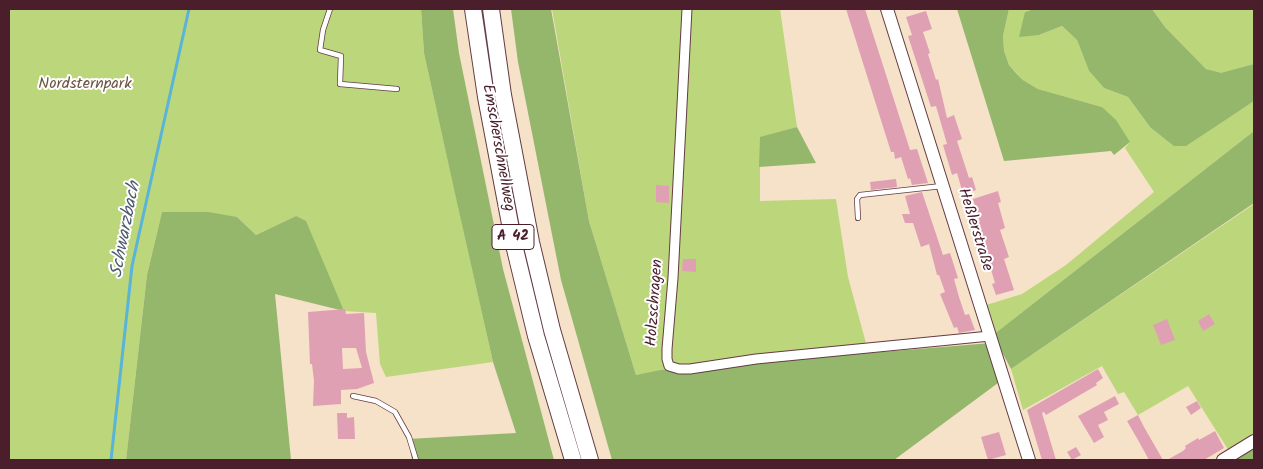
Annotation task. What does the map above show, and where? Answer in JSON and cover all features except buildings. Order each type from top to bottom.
[{"type":"highway","name":"Emscherschnellweg","points":[[474,9],[486,97],[514,245],[536,336],[573,460]]},
{"type":"highway","name":"Emscherschnellweg","points":[[491,9],[503,95],[531,242],[552,330],[590,460]]},
{"type":"street","name":"Holzschragen","points":[[687,9],[674,278],[667,359],[669,366],[679,369],[690,369],[756,359],[990,337]]},
{"type":"street","name":"Heßlerstraße","points":[[887,9],[1030,460]]},
{"type":"street","points":[[1223,460],[1254,441]]},
{"type":"lane","points":[[330,9],[323,30],[320,50],[341,56],[340,84],[397,89]]},
{"type":"lane","points":[[858,218],[857,199],[860,195],[943,186]]},
{"type":"lane","points":[[353,396],[376,401],[395,412],[410,437],[416,460]]},
{"type":"green space","name":"Nordsternpark","points":[[9,9],[421,9],[424,53],[493,362],[386,377],[380,364],[376,313],[344,311],[296,216],[256,235],[237,217],[162,212],[147,275],[126,460],[9,460]]},
{"type":"green space","points":[[421,9],[453,9],[459,53],[503,269],[554,460],[412,460],[408,439],[516,433],[493,362],[456,198],[424,53]]},
{"type":"green space","points":[[511,9],[551,9],[589,221],[636,375],[661,370],[991,343],[1002,380],[894,460],[612,460],[561,280],[518,62]]},
{"type":"green space","points":[[552,9],[780,9],[797,127],[760,138],[760,201],[836,199],[848,277],[867,347],[636,375],[589,221]]},
{"type":"green space","points":[[957,9],[1009,9],[1003,36],[1004,51],[1009,65],[1016,73],[1023,80],[1038,89],[1102,107],[1116,120],[1130,142],[1114,155],[1111,151],[1004,161]]},
{"type":"green space","points":[[1009,9],[1034,9],[1025,12],[1039,35],[1062,26],[1077,40],[1089,71],[1104,88],[1128,97],[1150,127],[1223,120],[1254,101],[1254,131],[993,335],[983,306],[1022,294],[1066,265],[1154,192],[1125,148],[1130,142],[1102,107],[1038,89],[1023,80],[1009,65],[1004,51],[1003,36]]},
{"type":"green space","points":[[1034,9],[1152,9],[1165,27],[1206,69],[1221,73],[1254,64],[1254,101],[1186,146],[1174,146],[1150,127],[1128,97],[1104,88],[1089,71],[1077,40],[1062,26],[1039,35],[1019,37],[1025,12]]},
{"type":"green space","points":[[1152,9],[1254,9],[1254,64],[1221,74],[1206,69],[1165,27]]},
{"type":"green space","points":[[797,127],[816,163],[759,167],[760,137]]},
{"type":"green space","points":[[1254,131],[1254,203],[1011,369],[993,335]]},
{"type":"green space","points":[[1254,204],[1254,435],[1229,451],[1188,386],[1138,415],[1124,392],[1118,394],[1102,366],[1023,410],[1011,369]]},
{"type":"green space","points":[[162,212],[208,212],[237,217],[256,235],[296,216],[306,221],[344,311],[275,294],[291,460],[126,460],[147,275]]},
{"type":"green space","points":[[1254,444],[1254,460],[1232,460]]},
{"type":"waterway","name":"Schwarzbach","points":[[111,460],[132,266],[189,9]]}]
